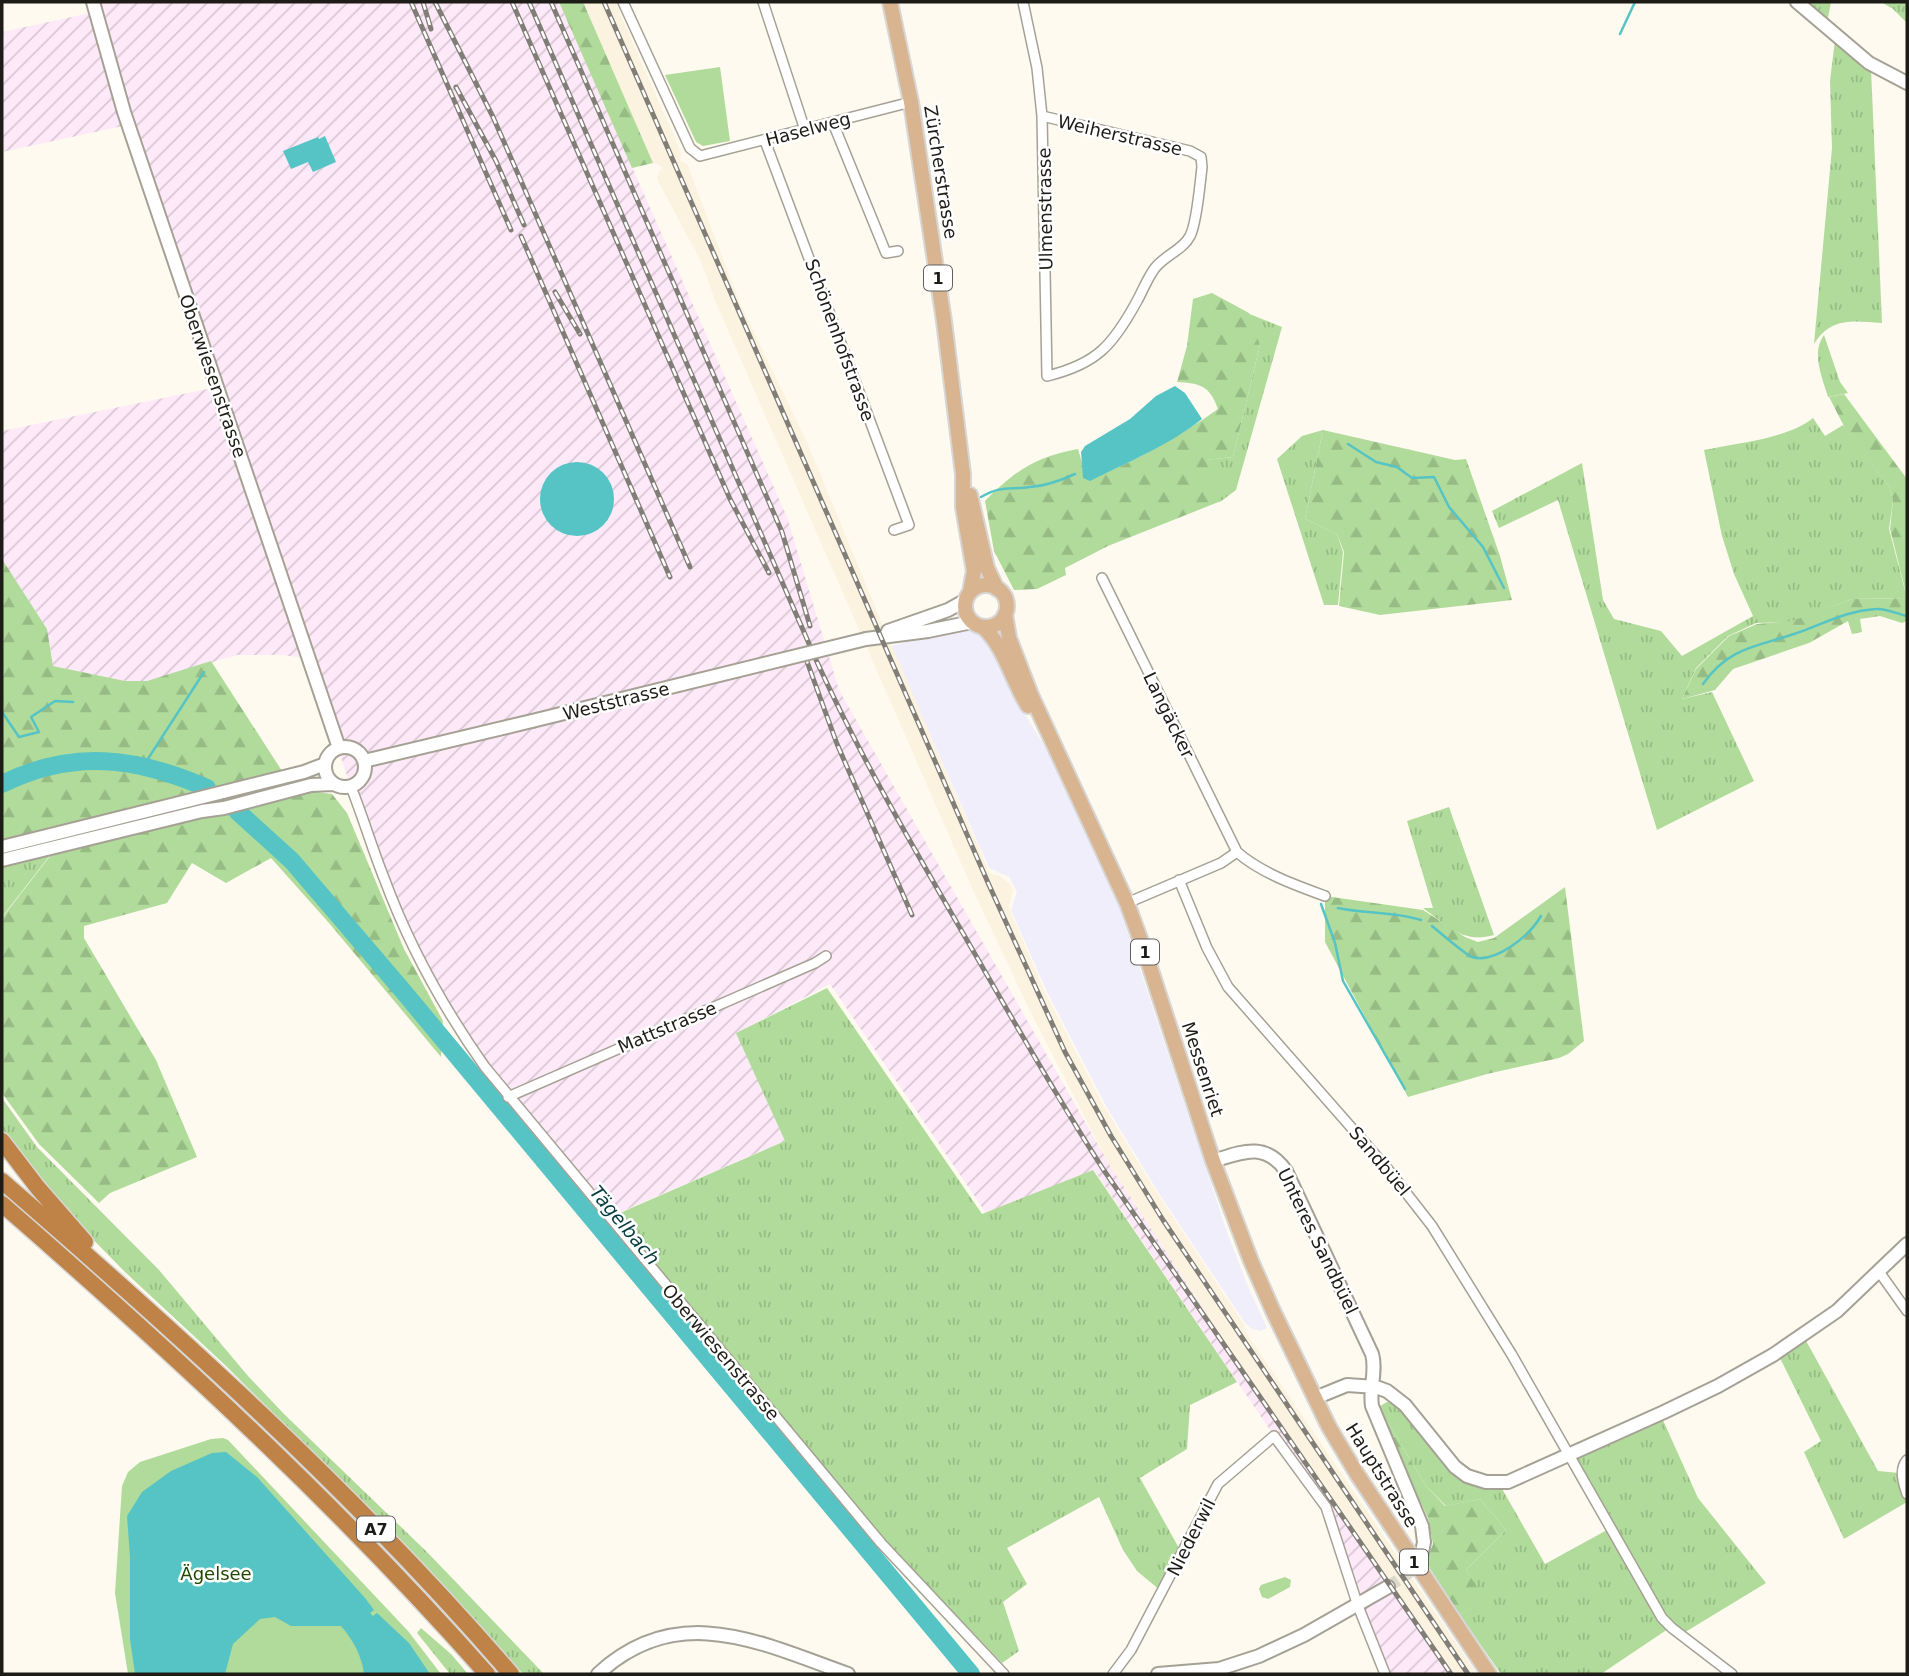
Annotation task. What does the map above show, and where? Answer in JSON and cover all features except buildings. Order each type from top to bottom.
[{"type":"highway","name":"A7","points":[[2,1141],[50,1203],[133,1296]]},
{"type":"highway","name":"A7","points":[[2,1181],[133,1296],[336,1488],[511,1674]]},
{"type":"highway","name":"A7","points":[[2,1204],[171,1355],[305,1482],[487,1674]]},
{"type":"highway","name":"A7","points":[[2,1214],[62,1257]]},
{"type":"main road","name":"Zürcherstrasse","points":[[890,2],[911,102],[946,330],[963,474],[963,507],[974,572],[968,596]]},
{"type":"main road","name":"Zürcherstrasse","points":[[963,474],[987,568],[997,589]]},
{"type":"main road","points":[[968,596],[986,585],[997,589]]},
{"type":"main road","name":"Messenriet","points":[[997,589],[1006,603],[1009,638],[1030,702],[1127,903],[1213,1161],[1251,1261],[1315,1398]]},
{"type":"main road","name":"Messenriet","points":[[968,596],[965,612],[998,644],[1013,680],[1030,702]]},
{"type":"main road","points":[[977,624],[996,625],[1005,614]]},
{"type":"main road","name":"Hauptstrasse","points":[[1315,1398],[1357,1474],[1489,1674]]},
{"type":"street","name":"Oberwiesenstrasse","points":[[93,2],[124,112],[339,748]]},
{"type":"street","name":"Haselweg","points":[[623,2],[695,154],[705,156],[911,102]]},
{"type":"street","points":[[763,2],[805,130]]},
{"type":"street","name":"Ulmenstrasse","points":[[1023,2],[1037,68],[1042,117],[1047,376]]},
{"type":"street","points":[[1797,2],[1869,63],[1907,83]]},
{"type":"street","name":"Weiherstrasse","points":[[1042,117],[1190,151],[1201,157],[1202,167],[1191,234],[1182,246],[1167,255],[1154,269],[1113,340],[1091,360],[1073,370],[1047,376]]},
{"type":"street","points":[[833,123],[886,253],[898,251]]},
{"type":"street","name":"Schönenhofstrasse","points":[[765,141],[909,525],[894,530]]},
{"type":"street","name":"Langäcker","points":[[1102,578],[1237,852]]},
{"type":"street","name":"Weststrasse","points":[[364,761],[866,639],[948,610],[968,596]]},
{"type":"street","name":"Weststrasse","points":[[866,639],[977,624]]},
{"type":"street","points":[[2,860],[311,785],[351,787],[363,777],[365,769],[364,761],[355,749],[339,748],[330,754],[325,764],[326,775],[333,784]]},
{"type":"street","points":[[2,847],[304,772],[325,764]]},
{"type":"street","name":"Oberwiesenstrasse","points":[[351,787],[383,878],[424,968],[457,1027],[508,1097],[881,1543],[1004,1674]]},
{"type":"street","points":[[1127,903],[1221,863],[1237,852],[1249,862],[1277,876],[1325,896]]},
{"type":"street","name":"Sandbüel","points":[[1179,880],[1207,948],[1228,987],[1393,1175],[1432,1226],[1498,1331],[1662,1618],[1732,1674]]},
{"type":"street","name":"Mattstrasse","points":[[508,1097],[826,956]]},
{"type":"street","name":"Unteres Sandbüel","points":[[1213,1161],[1249,1151],[1273,1156],[1281,1163],[1373,1354],[1371,1387],[1374,1413],[1422,1526],[1424,1542],[1421,1557]]},
{"type":"street","points":[[1315,1398],[1340,1387],[1381,1388],[1397,1398],[1455,1467],[1476,1480],[1508,1482],[1718,1386],[1773,1355],[1837,1311],[1880,1273],[1907,1244]]},
{"type":"street","points":[[1880,1273],[1907,1311]]},
{"type":"street","name":"Niederwil","points":[[1113,1674],[1131,1650],[1218,1484],[1274,1436],[1326,1507],[1358,1606]]},
{"type":"street","points":[[1907,1460],[1903,1464],[1902,1478],[1907,1494]]},
{"type":"street","points":[[1158,1674],[1195,1672],[1242,1663],[1284,1645],[1388,1587]]},
{"type":"street","points":[[1358,1606],[1385,1674]]},
{"type":"street","points":[[598,1674],[620,1657],[651,1642],[678,1634],[707,1632],[750,1639],[848,1674]]},
{"type":"shaded area","points":[[93,2],[559,2],[787,517],[839,690],[1109,1164],[1219,1333],[1451,1674],[1385,1674],[1326,1507],[1274,1436],[1094,1170],[986,1213],[830,984],[737,1033],[785,1141],[609,1217],[508,1097],[424,968],[351,787],[307,658],[237,655],[147,681],[125,681],[53,666],[47,629],[2,559],[2,431],[217,387],[128,125],[2,152],[2,32],[95,12]]},
{"type":"shaded area","points":[[583,2],[615,2],[681,152],[680,161],[687,164],[740,303],[806,440],[990,874],[1000,876],[1010,884],[1013,891],[1009,906],[1012,915],[1044,990],[1105,1108],[1157,1193],[1245,1326],[1243,1328],[1477,1674],[1451,1674],[1219,1333],[1109,1164],[1029,1009],[971,886],[716,303],[701,262],[657,179],[663,167],[653,163]]},
{"type":"shaded area","points":[[960,628],[971,628],[983,633],[992,645],[1016,699],[1075,804],[1114,891],[1227,1232],[1267,1328],[1261,1331],[1252,1329],[1245,1323],[1158,1192],[1106,1106],[1047,992],[1011,910],[1017,892],[1009,877],[989,868],[891,646]]},
{"type":"green space","points":[[559,2],[583,2],[653,163],[632,168]]},
{"type":"green space","points":[[1803,2],[1831,2],[1827,23]]},
{"type":"green space","points":[[1881,2],[1907,2],[1907,23],[1893,9]]},
{"type":"green space","points":[[1835,40],[1871,69],[1882,323],[1852,322],[1835,325],[1814,344],[1832,148],[1830,81]]},
{"type":"green space","points":[[720,67],[730,141],[703,146],[696,142],[665,75]]},
{"type":"green space","points":[[1212,293],[1249,313],[1260,345],[1233,457],[1206,460],[1221,501],[1108,546],[1065,568],[1066,575],[1037,589],[1014,590],[994,551],[985,501],[1027,466],[1063,452],[1078,449],[1083,466],[1098,476],[1160,446],[1218,409],[1211,395],[1203,387],[1177,382],[1187,346],[1193,299]]},
{"type":"green space","points":[[1247,313],[1282,327],[1236,490],[1220,502],[1205,460],[1233,457],[1260,345]]},
{"type":"green space","points":[[1824,335],[1840,382],[1848,393],[1828,397],[1818,357],[1818,349]]},
{"type":"green space","points":[[1844,394],[1907,479],[1907,597],[1890,529],[1893,501],[1890,488],[1846,430],[1829,397]]},
{"type":"green space","points":[[1813,418],[1825,436],[1843,425],[1890,488],[1893,501],[1889,529],[1907,598],[1852,599],[1791,622],[1756,623],[1728,636],[1696,668],[1682,699],[1712,692],[1754,781],[1657,830],[1558,500],[1499,528],[1492,511],[1582,463],[1603,600],[1614,619],[1661,631],[1682,656],[1753,616],[1734,574],[1722,536],[1704,450],[1776,436]]},
{"type":"green space","points":[[1323,430],[1305,519],[1337,534],[1343,552],[1338,605],[1324,605],[1277,459],[1302,436]]},
{"type":"green space","points":[[1323,430],[1455,460],[1466,459],[1500,556],[1512,600],[1380,615],[1339,606],[1344,552],[1337,534],[1305,519]]},
{"type":"green space","points":[[2,559],[47,629],[53,666],[125,681],[147,681],[211,661],[282,771],[2,841]]},
{"type":"green space","points":[[1907,598],[1907,621],[1902,623],[1880,616],[1860,619],[1862,632],[1852,634],[1848,621],[1809,643],[1733,669],[1715,690],[1682,699],[1696,669],[1729,636],[1757,624],[1792,621],[1852,599]]},
{"type":"green space","points":[[308,791],[332,794],[347,813],[404,949],[443,1021],[441,1057],[271,858],[226,883],[192,863],[167,903],[84,926],[84,938],[156,1060],[197,1157],[110,1193],[99,1203],[39,1144],[2,1093],[2,918],[50,856]]},
{"type":"green space","points":[[1449,807],[1494,935],[1464,935],[1423,908],[1433,908],[1407,821]]},
{"type":"green space","points":[[51,854],[2,917],[2,867]]},
{"type":"green space","points":[[1565,887],[1584,1041],[1559,1058],[1487,1074],[1408,1097],[1325,942],[1325,896],[1423,910],[1465,937],[1478,942],[1494,938]]},
{"type":"green space","points":[[827,988],[982,1214],[1093,1170],[1237,1382],[1190,1405],[1187,1449],[1140,1478],[1180,1550],[1161,1591],[1137,1571],[1123,1550],[1099,1497],[1007,1548],[1027,1584],[1003,1602],[1019,1651],[1002,1663],[885,1541],[613,1216],[785,1141],[736,1033]]},
{"type":"green space","points":[[2,1098],[37,1147],[159,1270],[248,1376],[428,1553],[544,1674],[523,1674],[425,1565],[225,1365],[125,1272],[65,1211],[21,1158],[2,1129]]},
{"type":"green space","points":[[1805,1339],[1878,1471],[1899,1473],[1898,1481],[1907,1502],[1844,1539],[1804,1452],[1821,1441],[1779,1356]]},
{"type":"green space","points":[[1387,1402],[1396,1403],[1447,1467],[1501,1487],[1545,1564],[1607,1530],[1668,1629],[1601,1674],[1501,1674],[1460,1615],[1484,1599],[1466,1570],[1506,1530],[1480,1499],[1446,1506],[1426,1486],[1389,1424],[1383,1422],[1379,1414],[1380,1406]]},
{"type":"green space","points":[[1662,1418],[1698,1498],[1766,1583],[1682,1634],[1672,1627],[1574,1458]]},
{"type":"green space","points":[[1383,1422],[1389,1424],[1426,1486],[1445,1506],[1480,1499],[1506,1530],[1466,1570],[1485,1599],[1460,1615],[1426,1562],[1433,1544],[1428,1518]]},
{"type":"green space","name":"Ägelsee","points":[[211,1439],[228,1440],[408,1631],[441,1674],[128,1674],[115,1593],[122,1486],[128,1472],[140,1462]]},
{"type":"green space","points":[[1285,1577],[1291,1580],[1290,1587],[1268,1599],[1262,1597],[1259,1589],[1261,1585]]},
{"type":"green space","points":[[421,1628],[451,1654],[468,1674],[450,1674],[417,1633]]},
{"type":"water","points":[[325,136],[336,162],[313,172],[308,162],[291,169],[283,151]]},
{"type":"water","points":[[1175,386],[1185,393],[1202,419],[1176,437],[1133,460],[1090,481],[1083,478],[1081,452],[1085,446],[1130,419],[1156,396]]},
{"type":"water","points":[[570,462],[584,462],[598,468],[608,478],[614,499],[608,520],[598,530],[584,536],[570,536],[556,530],[546,520],[540,506],[540,492],[546,478],[556,468]]},
{"type":"water","name":"Ägelsee","points":[[226,1452],[257,1477],[365,1598],[374,1610],[370,1613],[373,1616],[377,1613],[409,1643],[430,1674],[364,1674],[356,1648],[341,1626],[291,1626],[275,1617],[260,1619],[233,1644],[225,1674],[135,1674],[130,1639],[127,1516],[142,1492],[171,1471],[212,1453]]},
{"type":"waterway","points":[[1620,34],[1635,2]]},
{"type":"waterway","points":[[1348,444],[1376,462],[1397,467],[1412,478],[1434,477],[1449,507],[1483,547],[1504,588]]},
{"type":"waterway","points":[[981,497],[1000,489],[1047,484],[1075,474]]},
{"type":"waterway","points":[[1703,684],[1733,655],[1844,615],[1880,609],[1907,616]]},
{"type":"waterway","points":[[144,765],[204,672]]},
{"type":"waterway","points":[[2,712],[19,737],[39,732],[31,717],[55,701],[73,702]]},
{"type":"waterway","name":"Tägelbach","points":[[2,784],[54,765],[104,761],[155,769],[207,788]]},
{"type":"waterway","name":"Tägelbach","points":[[237,811],[292,861],[403,991],[971,1674]]},
{"type":"waterway","points":[[1321,904],[1335,943],[1343,981],[1405,1089]]},
{"type":"waterway","points":[[1338,908],[1421,920]]},
{"type":"waterway","points":[[1432,926],[1472,957],[1481,958],[1511,946],[1521,939],[1541,916]]},
{"type":"tunnel","points":[[1388,1587],[1411,1571],[1421,1557]]},
{"type":"railway","points":[[411,2],[511,230]]},
{"type":"railway","points":[[423,2],[431,29]]},
{"type":"railway","points":[[435,2],[493,117],[690,567]]},
{"type":"railway","points":[[512,2],[730,499],[769,573]]},
{"type":"railway","points":[[529,2],[817,662],[887,800],[1032,1053],[1103,1169],[1451,1674]]},
{"type":"railway","points":[[551,2],[782,532],[810,626]]},
{"type":"railway","points":[[604,2],[989,885],[1065,1052],[1111,1136],[1163,1220],[1468,1674]]},
{"type":"railway","points":[[456,87],[496,161],[524,225]]},
{"type":"railway","points":[[521,236],[670,577]]},
{"type":"railway","points":[[555,292],[580,334]]},
{"type":"railway","points":[[805,656],[837,744],[912,915]]}]
